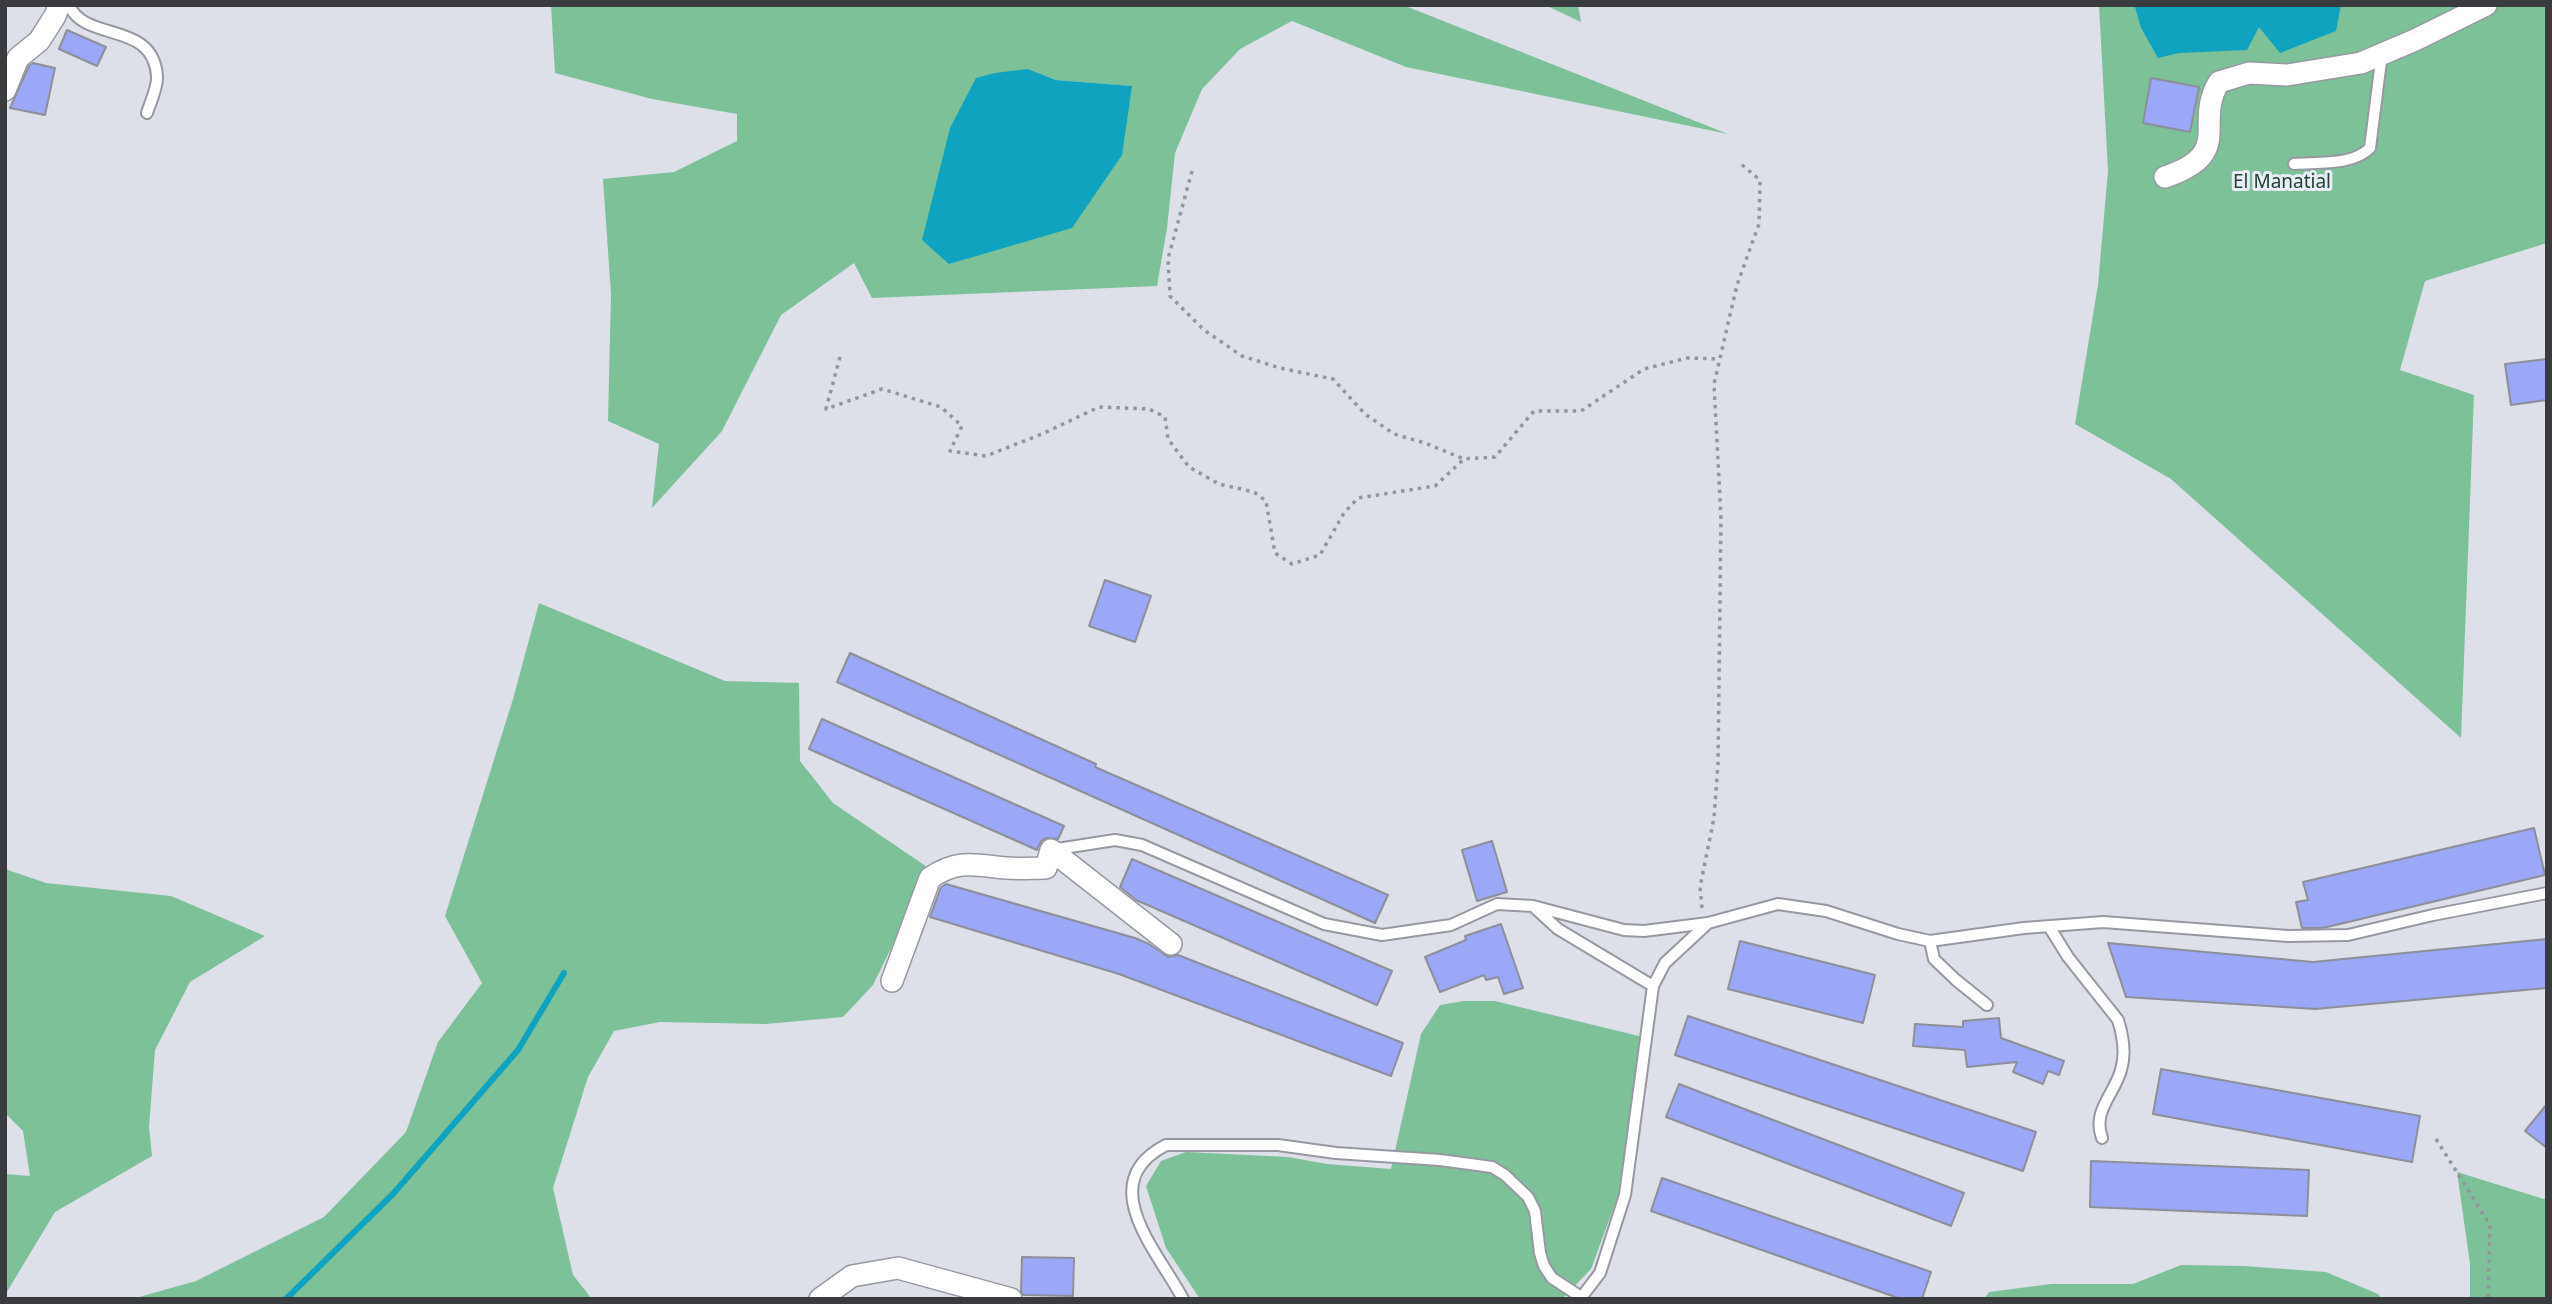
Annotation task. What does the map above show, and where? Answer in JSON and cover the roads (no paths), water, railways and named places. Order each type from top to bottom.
[{"type":"street","points":[[5,90],[18,58],[38,41],[59,5]]},
{"type":"street","points":[[2165,177],[2187,169],[2209,143],[2210,104],[2220,82],[2249,73],[2287,75],[2361,63],[2486,5]]},
{"type":"street","points":[[892,981],[930,878],[942,869],[958,864],[1020,869],[1046,868],[1051,850],[1171,944]]},
{"type":"street","points":[[820,1299],[852,1276],[898,1268],[1011,1299]]},
{"type":"lane","points":[[69,5],[72,12],[89,25],[130,37],[148,50],[157,77],[147,113]]},
{"type":"lane","points":[[2294,164],[2350,160],[2363,155],[2370,148],[2382,53]]},
{"type":"lane","points":[[1051,850],[1115,840],[1142,845],[1324,924],[1382,935],[1451,925],[1497,904],[1533,906],[1624,930],[1644,932],[1708,923],[1778,904],[1826,911],[1898,934],[1930,941],[2024,928],[2103,922],[2288,936],[2348,935],[2547,893]]},
{"type":"lane","points":[[1533,906],[1558,929],[1653,986]]},
{"type":"lane","points":[[1182,1299],[1146,1241],[1132,1200],[1134,1178],[1142,1163],[1154,1151],[1166,1145],[1278,1145],[1492,1167],[1506,1175],[1528,1197],[1535,1211],[1544,1266],[1552,1278],[1580,1298],[1600,1273],[1625,1195],[1653,986],[1665,963],[1708,923]]},
{"type":"lane","points":[[2050,928],[2068,957],[2118,1020],[2121,1031],[2121,1070],[2098,1121],[2102,1138]]},
{"type":"lane","points":[[1930,941],[1934,959],[1987,1005]]},
{"type":"water","points":[[2341,5],[2336,31],[2280,53],[2259,27],[2247,50],[2179,53],[2158,58],[2141,28],[2135,7]]},
{"type":"water","points":[[1028,69],[1056,80],[1132,86],[1122,155],[1072,228],[949,264],[922,240],[950,128],[976,78]]},
{"type":"waterway","points":[[286,1299],[393,1194],[518,1050],[564,973]]},
{"type":"park label","name":"El Manatial","points":[[2282,183]]}]
